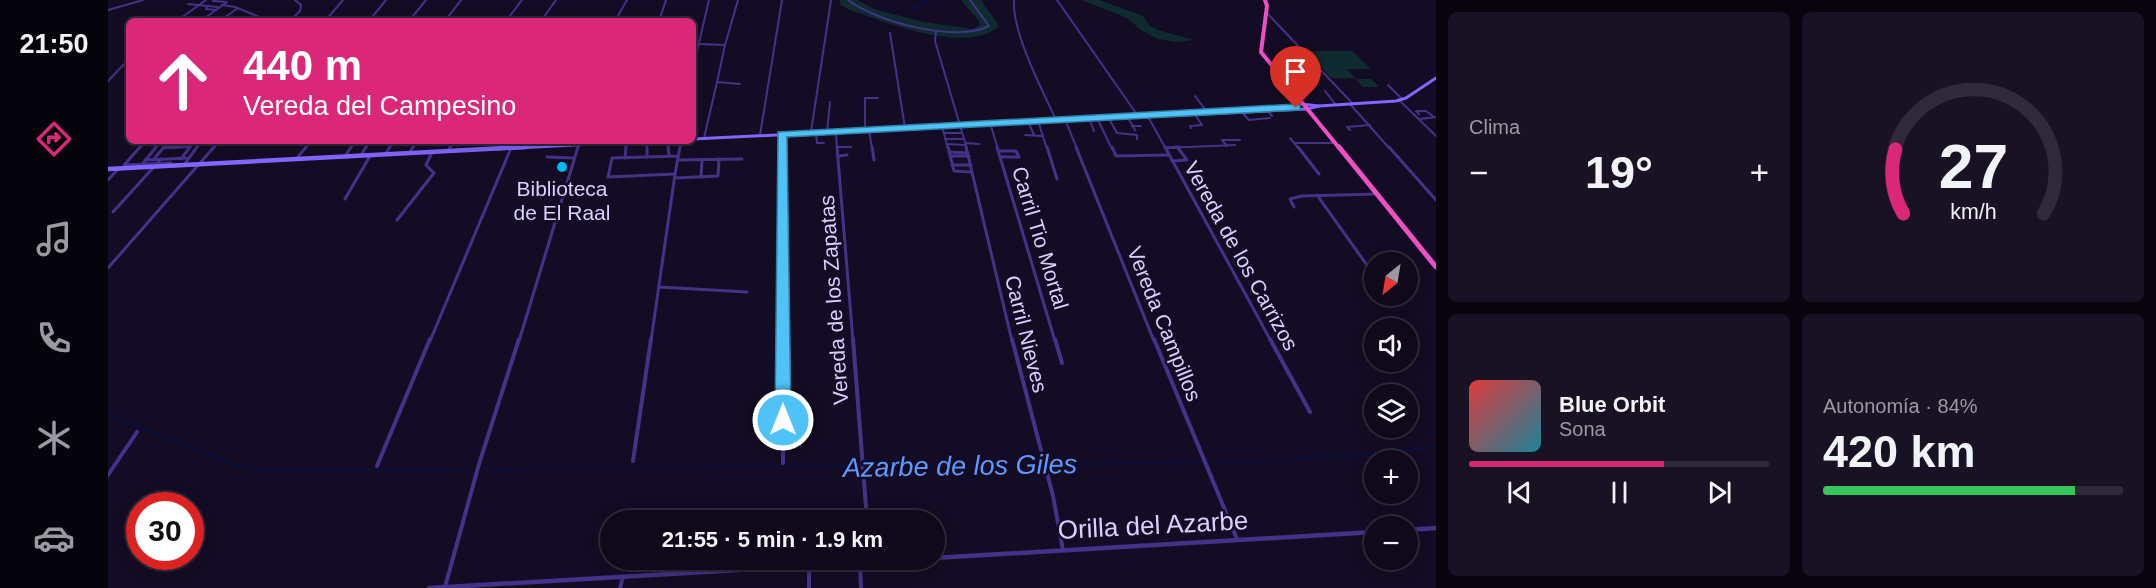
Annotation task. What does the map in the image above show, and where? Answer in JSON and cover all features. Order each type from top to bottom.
[{"type":"highway","points":[[1265,0],[1266,12],[1260,49],[1436,267]]},
{"type":"main road","points":[[696,139],[1351,104],[1401,100],[1435,80]]},
{"type":"main road","points":[[108,169],[595,144]]},
{"type":"street","points":[[108,10],[143,0]]},
{"type":"street","points":[[183,17],[206,0]]},
{"type":"street","points":[[205,18],[227,2],[213,1],[215,0]]},
{"type":"street","points":[[293,18],[300,11],[301,6],[295,0]]},
{"type":"street","points":[[328,18],[343,0]]},
{"type":"street","points":[[371,18],[386,0]]},
{"type":"street","points":[[411,18],[426,0]]},
{"type":"street","points":[[447,18],[461,0]]},
{"type":"street","points":[[508,18],[522,0]]},
{"type":"street","points":[[543,18],[556,0]]},
{"type":"street","points":[[617,18],[627,0]]},
{"type":"street","points":[[659,18],[666,0]]},
{"type":"street","points":[[696,54],[710,0]]},
{"type":"street","points":[[704,138],[725,45],[738,0]]},
{"type":"street","points":[[760,135],[782,0]]},
{"type":"street","points":[[824,143],[817,143],[814,132],[831,0]]},
{"type":"street","points":[[848,0],[854,6],[868,12],[936,31],[975,33],[988,28],[989,23],[970,0]]},
{"type":"street","points":[[1014,0],[1012,4],[1016,22],[1056,120]]},
{"type":"street","points":[[1057,0],[1138,116]]},
{"type":"street","points":[[188,4],[238,8],[262,18]]},
{"type":"street","points":[[209,6],[206,9],[216,10]]},
{"type":"street","points":[[224,18],[238,8]]},
{"type":"street","points":[[206,12],[211,14]]},
{"type":"street","points":[[1266,12],[1436,200]]},
{"type":"street","points":[[183,17],[189,18]]},
{"type":"street","name":"Carril Nieves","points":[[936,31],[934,38],[969,154],[1003,306],[1053,496],[1063,550]]},
{"type":"street","points":[[890,33],[905,128]]},
{"type":"street","points":[[698,44],[725,45]]},
{"type":"street","points":[[108,81],[126,62]]},
{"type":"street","points":[[717,82],[740,84]]},
{"type":"street","points":[[1388,85],[1436,136]]},
{"type":"street","points":[[1289,87],[1306,87]]},
{"type":"street","points":[[1325,91],[1336,105]]},
{"type":"street","points":[[1196,96],[1207,112]]},
{"type":"street","points":[[874,160],[867,130],[865,98],[878,98]]},
{"type":"street","points":[[827,132],[830,102]]},
{"type":"street","points":[[1240,110],[1249,120],[1271,117],[1266,109]]},
{"type":"street","points":[[1419,114],[1416,111],[1426,111],[1435,117]]},
{"type":"street","points":[[1191,128],[1190,126],[1202,125],[1194,113]]},
{"type":"street","points":[[1413,113],[1429,118]]},
{"type":"street","name":"Vereda de los Carrizos","points":[[1147,115],[1310,412]]},
{"type":"street","points":[[1127,116],[1135,130]]},
{"type":"street","points":[[1108,117],[1117,134]]},
{"type":"street","points":[[1419,119],[1435,117]]},
{"type":"street","points":[[1089,118],[1094,131]]},
{"type":"street","points":[[1097,118],[1116,156],[1169,155]]},
{"type":"street","name":"Vereda Campillos","points":[[1065,119],[1191,432],[1238,540]]},
{"type":"street","points":[[1028,121],[1034,135]]},
{"type":"street","points":[[1038,121],[1057,179]]},
{"type":"street","name":"Carril Tio Mortal","points":[[990,123],[1062,363]]},
{"type":"street","points":[[1350,130],[1347,127],[1370,125]]},
{"type":"street","points":[[942,126],[954,171],[972,172]]},
{"type":"street","points":[[1132,126],[1141,126]]},
{"type":"street","name":"Vereda de los Zapatas","points":[[836,131],[866,510]]},
{"type":"street","points":[[944,133],[962,133]]},
{"type":"street","points":[[782,134],[783,463]]},
{"type":"street","points":[[1105,134],[1137,135],[1137,140]]},
{"type":"street","points":[[1025,135],[1042,136]]},
{"type":"street","points":[[1290,138],[1319,174]]},
{"type":"street","points":[[945,139],[979,144]]},
{"type":"street","points":[[1227,146],[1222,140],[1240,140]]},
{"type":"street","points":[[947,144],[965,142]]},
{"type":"street","points":[[1294,143],[1335,143]]},
{"type":"street","points":[[108,180],[143,144]]},
{"type":"street","points":[[141,166],[158,144]]},
{"type":"street","points":[[153,160],[166,144]]},
{"type":"street","points":[[182,159],[192,144]]},
{"type":"street","points":[[185,164],[200,144]]},
{"type":"street","points":[[108,268],[217,144]]},
{"type":"street","points":[[296,159],[308,144]]},
{"type":"street","points":[[345,157],[354,144]]},
{"type":"street","points":[[360,156],[368,144]]},
{"type":"street","points":[[385,155],[392,144]]},
{"type":"street","points":[[409,153],[416,144]]},
{"type":"street","points":[[448,152],[452,144]]},
{"type":"street","points":[[500,149],[502,144]]},
{"type":"street","points":[[625,158],[628,144]]},
{"type":"street","points":[[646,144],[647,157]]},
{"type":"street","points":[[668,144],[669,156]]},
{"type":"street","points":[[633,461],[680,144]]},
{"type":"street","points":[[445,587],[479,464],[579,145]]},
{"type":"street","points":[[1165,148],[1235,146]]},
{"type":"street","points":[[163,148],[190,147]]},
{"type":"street","points":[[837,147],[851,147]]},
{"type":"street","points":[[377,466],[511,148]]},
{"type":"street","points":[[1172,160],[1187,160],[1178,148]]},
{"type":"street","points":[[998,151],[1016,151],[1019,157],[1000,158]]},
{"type":"street","points":[[1010,151],[1013,157]]},
{"type":"street","points":[[397,220],[434,173],[426,165],[432,152]]},
{"type":"street","points":[[949,154],[969,154]]},
{"type":"street","points":[[345,199],[370,155]]},
{"type":"street","points":[[838,156],[847,155]]},
{"type":"street","points":[[678,156],[612,158],[608,177],[718,176],[719,159]]},
{"type":"street","points":[[145,160],[189,158]]},
{"type":"street","points":[[547,158],[574,158]]},
{"type":"street","points":[[113,212],[161,159]]},
{"type":"street","points":[[168,165],[172,159]]},
{"type":"street","points":[[678,160],[742,159]]},
{"type":"street","points":[[701,177],[702,160]]},
{"type":"street","points":[[952,165],[971,165]]},
{"type":"street","points":[[1294,207],[1290,199],[1317,195],[1377,194]]},
{"type":"street","points":[[1317,195],[1364,261]]},
{"type":"street","points":[[658,287],[747,291]]},
{"type":"street","points":[[108,475],[137,432]]},
{"type":"street","points":[[1418,529],[1436,528]]},
{"type":"street","name":"Orilla del Azarbe","points":[[945,557],[1364,533]]},
{"type":"street","points":[[429,588],[735,570]]},
{"type":"street","points":[[809,570],[809,588]]},
{"type":"street","points":[[860,570],[861,588]]},
{"type":"street","points":[[620,588],[623,576]]},
{"type":"green space","points":[[839,0],[858,0],[874,9],[923,22],[973,29],[980,25],[979,21],[961,0],[981,0],[999,26],[985,34],[968,38],[927,34],[850,10],[841,5]]},
{"type":"green space","points":[[1082,0],[1099,0],[1143,16],[1149,25],[1158,30],[1194,40],[1177,42],[1158,39],[1141,30],[1127,18]]},
{"type":"green space","points":[[1304,51],[1352,51],[1371,69],[1347,69],[1356,79],[1371,79],[1379,87],[1363,87],[1355,78],[1332,78]]},
{"type":"waterway","points":[[912,9],[929,0]]},
{"type":"waterway","name":"Azarbe de los Giles","points":[[108,415],[235,465],[257,469],[470,469]]},
{"type":"waterway","name":"Azarbe de los Giles","points":[[1048,465],[1291,460],[1436,447]]},
{"type":"waterway","name":"Azarbe de los Giles","points":[[484,469],[1043,465]]},
{"type":"place","name":"Biblioteca de El Raal","points":[[562,167]]},
{"type":"route","points":[[783,420],[782,134],[1296,108]]}]
